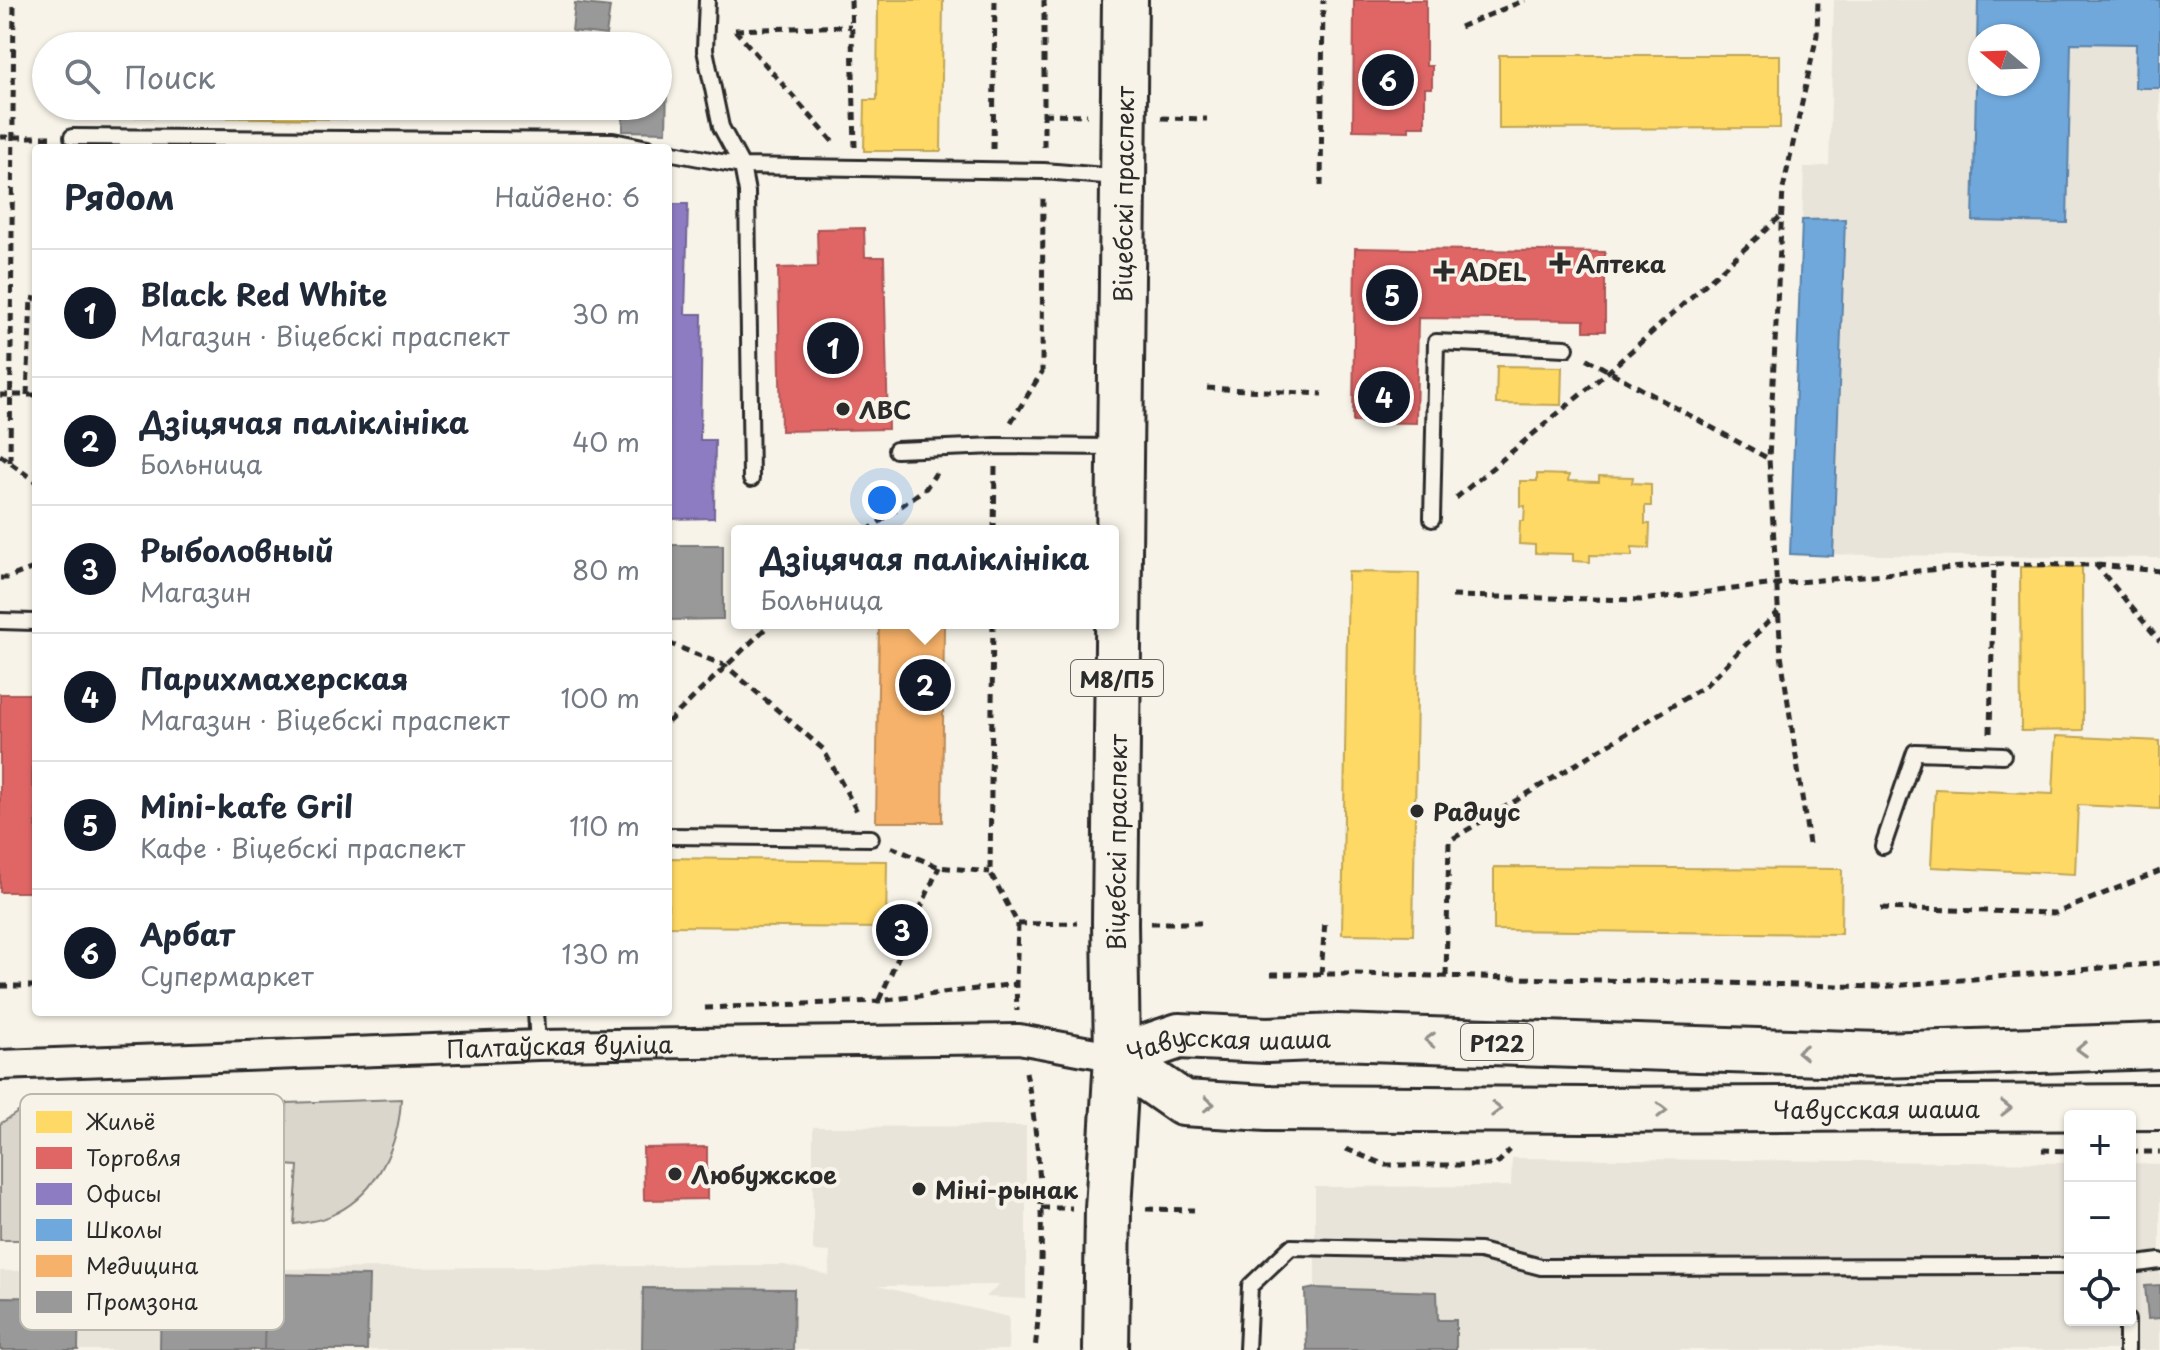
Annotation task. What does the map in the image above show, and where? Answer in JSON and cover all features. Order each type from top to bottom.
[{"type":"main road","name":"Віцебскі праспект","points":[[1118,525],[1125,0]]},
{"type":"main road","name":"Віцебскі праспект","points":[[1106,1350],[1108,1209],[1117,1057],[1117,629]]},
{"type":"main road","name":"Чавусская шаша","points":[[1117,1057],[1179,1036],[1267,1040],[1353,1037],[1880,1055],[2160,1046]]},
{"type":"main road","name":"Чавусская шаша","points":[[1117,1057],[1183,1103],[1267,1108],[2160,1107]]},
{"type":"street","name":"Палтаўская вуліца","points":[[0,1065],[538,1045],[1019,1039],[1117,1057]]},
{"type":"lane","points":[[707,0],[705,50],[721,127],[742,166],[747,192],[751,479]]},
{"type":"lane","points":[[72,137],[613,141],[628,144]]},
{"type":"lane","points":[[672,153],[742,166],[1044,171],[1123,178]]},
{"type":"lane","points":[[1432,519],[1436,342],[1566,348]]},
{"type":"lane","points":[[896,450],[996,446],[1119,447]]},
{"type":"lane","points":[[0,621],[32,622]]},
{"type":"lane","points":[[1883,846],[1915,752],[1996,754]]},
{"type":"lane","points":[[672,836],[871,838]]},
{"type":"lane","points":[[536,1016],[538,1045]]},
{"type":"lane","points":[[1247,1350],[1250,1286],[1291,1247],[1480,1251],[1541,1267],[2064,1266]]},
{"type":"lane","points":[[2136,1264],[2160,1261]]},
{"type":"lane","points":[[2127,1326],[2127,1350]]},
{"type":"path","points":[[10,462],[14,0]]},
{"type":"path","points":[[851,0],[856,168]]},
{"type":"path","points":[[992,170],[995,0]]},
{"type":"path","points":[[994,525],[996,446],[1042,372],[1044,0]]},
{"type":"path","points":[[1321,186],[1323,0]]},
{"type":"path","points":[[1460,27],[1525,0]]},
{"type":"path","points":[[1809,844],[1781,655],[1769,459],[1783,189],[1817,35],[1818,0]]},
{"type":"path","points":[[706,31],[851,26]]},
{"type":"path","points":[[735,30],[856,168]]},
{"type":"path","points":[[0,137],[72,137]]},
{"type":"path","points":[[1432,519],[1609,371],[1782,216]]},
{"type":"path","points":[[27,395],[32,298]]},
{"type":"path","points":[[1566,348],[1769,459]]},
{"type":"path","points":[[1207,388],[1322,394]]},
{"type":"path","points":[[0,395],[32,395]]},
{"type":"path","points":[[875,525],[926,488],[954,447]]},
{"type":"path","points":[[0,455],[32,479]]},
{"type":"path","points":[[1994,564],[1996,754]]},
{"type":"path","points":[[1452,596],[1641,600],[1994,564],[2096,565],[2160,571]]},
{"type":"path","points":[[2096,565],[2160,641]]},
{"type":"path","points":[[0,578],[32,569]]},
{"type":"path","points":[[1446,976],[1449,841],[1705,686],[1779,612]]},
{"type":"path","points":[[672,718],[765,629]]},
{"type":"path","points":[[993,629],[990,872],[1018,924],[1016,984],[1019,1039],[1034,1114],[1041,1208],[1035,1350]]},
{"type":"path","points":[[672,645],[726,666],[823,749],[871,838],[939,867],[990,872]]},
{"type":"path","points":[[878,1001],[939,867]]},
{"type":"path","points":[[1881,908],[2056,913],[2160,871]]},
{"type":"path","points":[[1321,974],[1325,921]]},
{"type":"path","points":[[1271,974],[1879,987],[2160,963]]},
{"type":"path","points":[[698,1008],[878,1001],[1016,984]]},
{"type":"path","points":[[0,986],[32,986]]},
{"type":"path","points":[[2136,1152],[2160,1152]]},
{"type":"shaded area","points":[[1834,0],[2160,0],[2160,558],[1790,554],[1804,168],[1829,165]]},
{"type":"shaded area","points":[[401,1099],[391,1149],[384,1165],[364,1193],[331,1215],[294,1224],[298,1166],[285,1165],[287,1103]]},
{"type":"shaded area","points":[[20,1111],[20,1240],[0,1240],[0,1124]]},
{"type":"shaded area","points":[[1026,1126],[1026,1299],[985,1297],[1000,1285],[878,1286],[1009,1317],[1008,1350],[0,1350],[0,1271],[20,1271],[20,1330],[284,1330],[284,1269],[784,1265],[829,1275],[830,1252],[813,1251],[813,1127]]},
{"type":"shaded area","points":[[1512,1158],[2064,1163],[2064,1326],[2136,1326],[2136,1163],[2160,1164],[2160,1350],[1307,1350],[1305,1290],[1315,1287],[1315,1187],[1511,1186]]},
{"type":"building: Жильё","points":[[878,0],[943,0],[941,151],[864,151],[865,100],[877,100]]},
{"type":"building: Жильё","points":[[1499,55],[1780,55],[1780,128],[1499,129]]},
{"type":"building: Жильё","points":[[1497,366],[1562,367],[1561,405],[1496,404]]},
{"type":"building: Жильё","points":[[1537,474],[1569,475],[1568,481],[1599,482],[1599,476],[1633,477],[1632,483],[1651,484],[1651,506],[1645,506],[1645,524],[1650,524],[1649,548],[1632,547],[1632,556],[1590,555],[1590,562],[1573,561],[1573,554],[1535,553],[1535,545],[1519,544],[1520,521],[1524,521],[1525,506],[1520,506],[1520,481],[1537,481]]},
{"type":"building: Жильё","points":[[2020,567],[2082,567],[2083,730],[2021,731]]},
{"type":"building: Жильё","points":[[1348,572],[1419,573],[1413,935],[1342,934]]},
{"type":"building: Жильё","points":[[2056,736],[2160,741],[2160,809],[2078,805],[2075,874],[1931,867],[1935,789],[2053,794]]},
{"type":"building: Жильё","points":[[672,858],[887,861],[886,928],[672,926]]},
{"type":"building: Жильё","points":[[1494,867],[1842,869],[1841,934],[1494,930]]},
{"type":"building: Торговля","points":[[1354,0],[1426,0],[1426,66],[1432,66],[1432,88],[1425,88],[1425,126],[1409,126],[1409,131],[1353,130]]},
{"type":"building: Торговля","points":[[864,228],[865,257],[884,257],[888,429],[781,431],[778,268],[818,267],[817,229]]},
{"type":"building: Торговля","points":[[1355,248],[1605,252],[1605,331],[1584,331],[1584,320],[1418,318],[1416,423],[1353,422]]},
{"type":"building: Торговля","points":[[0,694],[32,694],[32,892],[0,892]]},
{"type":"building: Торговля","name":"Любужское","points":[[707,1147],[707,1199],[644,1200],[643,1148]]},
{"type":"building: Офисы","points":[[672,204],[688,204],[685,314],[702,314],[700,440],[715,440],[714,518],[672,519]]},
{"type":"building: Школы","points":[[1978,0],[2160,0],[2160,88],[2135,88],[2136,44],[2071,43],[2067,223],[1973,221],[1976,96],[2040,96],[2040,24],[1977,24]]},
{"type":"building: Школы","points":[[1845,219],[1833,556],[1790,554],[1802,220]]},
{"type":"building: Медицина","points":[[879,629],[944,629],[942,822],[876,822]]},
{"type":"building: Промзона","points":[[575,3],[610,7],[606,32],[572,31]]},
{"type":"building: Промзона","points":[[623,120],[666,120],[666,132],[623,131]]},
{"type":"building: Промзона","points":[[672,545],[723,545],[723,619],[672,620]]},
{"type":"building: Промзона","points":[[284,1274],[369,1276],[367,1350],[264,1350],[265,1330],[284,1330]]},
{"type":"building: Промзона","points":[[2160,1285],[2160,1318],[2148,1319],[2145,1286]]},
{"type":"building: Промзона","points":[[643,1288],[794,1289],[793,1350],[642,1350]]},
{"type":"building: Промзона","points":[[1305,1290],[1437,1292],[1438,1320],[1456,1320],[1456,1350],[1307,1350]]},
{"type":"building: Промзона","points":[[0,1297],[20,1297],[20,1330],[78,1330],[78,1350],[0,1350]]},
{"type":"building: Промзона","points":[[160,1330],[265,1330],[264,1350],[160,1350]]},
{"type":"place","name":"Арбат","points":[[1388,80]]},
{"type":"place","name":"Аптека","points":[[1560,263]]},
{"type":"place","name":"ADEL","points":[[1444,271]]},
{"type":"place","name":"Mini-kafe Gril","points":[[1392,295]]},
{"type":"place","name":"Black Red White","points":[[833,348]]},
{"type":"place","name":"Парихмахерская","points":[[1384,397]]},
{"type":"place","name":"ЛВС","points":[[843,409]]},
{"type":"place","name":"Дзіцячая паліклініка","points":[[925,685]]},
{"type":"place","name":"Радиус","points":[[1417,811]]},
{"type":"place","name":"Рыболовный","points":[[902,930]]},
{"type":"place","name":"Любужское","points":[[675,1174]]},
{"type":"place","name":"Міні-рынак","points":[[919,1189]]}]
